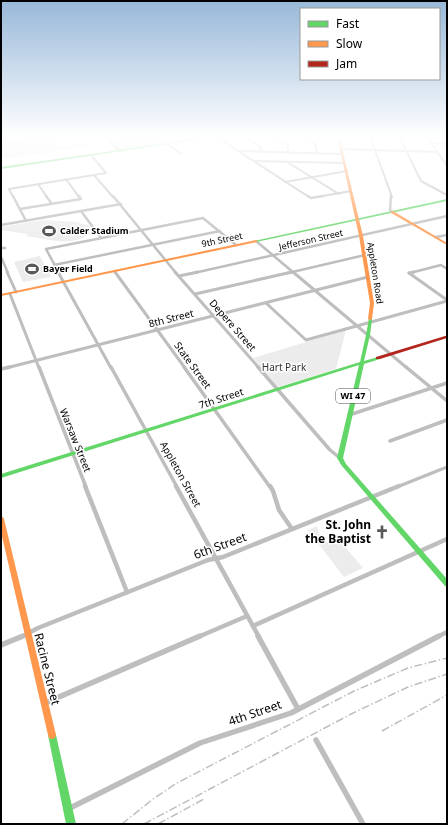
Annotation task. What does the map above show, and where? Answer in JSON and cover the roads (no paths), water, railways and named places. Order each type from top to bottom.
[{"type":"main road","name":"Appleton Road","points":[[340,458],[368,335],[372,303],[358,219],[348,174]]},
{"type":"main road","name":"9th Street","points":[[1,295],[447,200]]},
{"type":"main road","points":[[392,212],[447,244]]},
{"type":"main road","name":"7th Street","points":[[1,476],[447,337]]},
{"type":"main road","name":"Depere Street","points":[[340,458],[344,465],[372,498],[447,584]]},
{"type":"main road","name":"Racine Street","points":[[1,519],[72,824]]},
{"type":"street","points":[[274,174],[312,198],[352,191]]},
{"type":"street","points":[[308,174],[339,194]]},
{"type":"street","points":[[285,182],[327,174]]},
{"type":"street","points":[[384,174],[392,198],[390,210],[392,212]]},
{"type":"street","points":[[418,174],[422,182],[447,195]]},
{"type":"street","points":[[26,221],[10,188],[94,175]]},
{"type":"street","name":"Depere Street","points":[[94,175],[213,316],[330,450],[340,458]]},
{"type":"street","points":[[20,209],[81,199],[66,179]]},
{"type":"street","points":[[38,184],[52,204]]},
{"type":"street","points":[[1,226],[120,204]]},
{"type":"street","points":[[81,211],[101,238],[204,218],[236,245]]},
{"type":"street","name":"Jefferson Street","points":[[179,276],[447,216]]},
{"type":"street","points":[[54,264],[220,231]]},
{"type":"street","points":[[436,237],[447,235]]},
{"type":"street","name":"Appleton Street","points":[[101,238],[46,249],[298,709]]},
{"type":"street","points":[[256,241],[447,401]]},
{"type":"street","points":[[195,294],[364,255]]},
{"type":"street","points":[[1,257],[16,292]]},
{"type":"street","points":[[447,269],[440,264],[409,273],[447,300]]},
{"type":"street","name":"State Street","points":[[115,271],[273,491],[279,510],[292,529]]},
{"type":"street","name":"8th Street","points":[[1,370],[368,277]]},
{"type":"street","name":"Warsaw Street","points":[[10,294],[127,592]]},
{"type":"street","points":[[266,302],[305,340],[370,323],[447,300]]},
{"type":"street","points":[[349,415],[447,383]]},
{"type":"street","points":[[390,441],[447,420]]},
{"type":"street","name":"6th Street","points":[[1,645],[127,592],[372,498],[447,467]]},
{"type":"street","points":[[253,626],[447,539]]},
{"type":"street","points":[[45,703],[247,616]]},
{"type":"street","name":"4th Street","points":[[68,809],[200,743],[282,716],[298,709],[447,632]]},
{"type":"street","points":[[316,740],[363,824]]},
{"type":"railway","points":[[122,824],[153,799],[177,783],[354,691],[408,668],[447,658]]},
{"type":"railway","points":[[144,824],[353,713],[408,687],[447,674]]},
{"type":"railway","points":[[382,731],[447,695]]},
{"type":"railway","points":[[158,824],[204,799]]},
{"type":"place","name":"Calder Stadium","points":[[49,231]]},
{"type":"place","name":"Bayer Field","points":[[32,269]]},
{"type":"place","name":"St. John the Baptist","points":[[382,532]]},
{"type":"park label","name":"Hart Park","points":[[284,367]]}]
